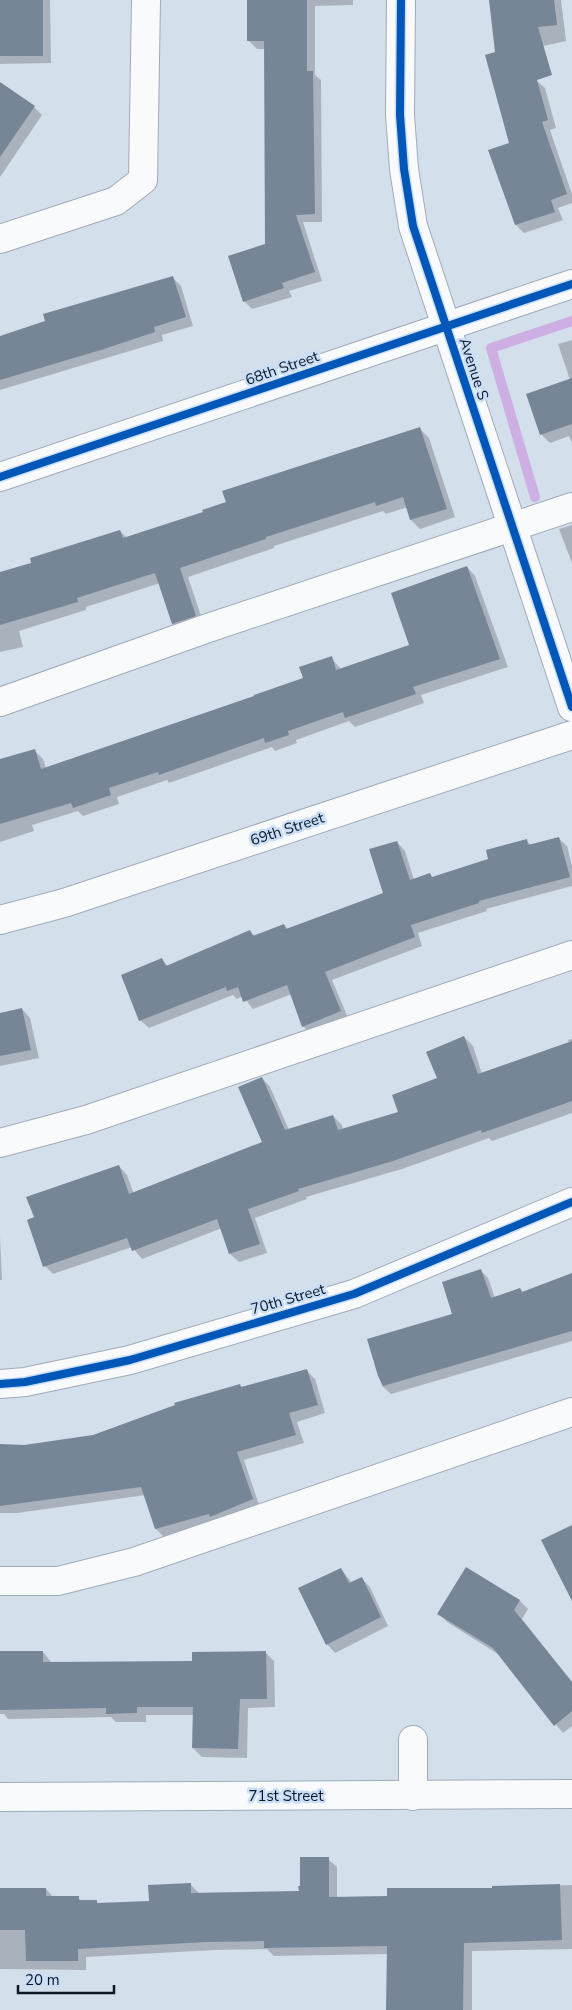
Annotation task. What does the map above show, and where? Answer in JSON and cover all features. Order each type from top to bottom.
[{"type":"street","points":[[0,239],[116,201],[143,180],[146,0]]},
{"type":"street","name":"Avenue S","points":[[401,0],[400,115],[404,169],[413,226],[572,707]]},
{"type":"street","name":"68th Street","points":[[0,477],[572,284]]},
{"type":"street","points":[[0,702],[208,628],[572,507]]},
{"type":"street","name":"69th Street","points":[[0,920],[64,903],[572,735]]},
{"type":"street","points":[[0,1143],[86,1120],[572,955]]},
{"type":"street","name":"70th Street","points":[[0,1384],[25,1382],[130,1360],[354,1294],[572,1202]]},
{"type":"street","points":[[0,1581],[58,1581],[134,1562],[571,1416]]},
{"type":"street","points":[[412,1740],[412,1796]]},
{"type":"street","name":"71st Street","points":[[0,1797],[572,1794]]},
{"type":"building","points":[[0,0],[43,0],[43,56],[0,56]]},
{"type":"building","points":[[247,0],[307,0],[307,71],[313,71],[315,214],[296,215],[315,272],[282,283],[284,288],[243,302],[228,256],[265,244],[264,41],[247,41]]},
{"type":"building","points":[[489,0],[554,0],[557,25],[538,27],[552,75],[537,80],[548,120],[542,122],[567,194],[551,200],[555,212],[515,225],[488,150],[509,143],[485,55],[495,52]]},
{"type":"building","points":[[0,82],[35,106],[0,157]]},
{"type":"building","points":[[173,276],[186,317],[154,327],[155,332],[0,380],[0,336],[45,321],[43,314]]},
{"type":"building","points":[[572,378],[572,424],[540,435],[526,394]]},
{"type":"building","points":[[420,427],[447,509],[410,520],[403,497],[376,506],[375,502],[266,537],[266,539],[180,568],[196,616],[172,624],[155,573],[77,598],[78,602],[0,625],[0,572],[31,563],[30,558],[120,530],[123,538],[203,512],[202,510],[226,502],[222,491]]},
{"type":"building","points":[[467,566],[500,659],[413,687],[416,694],[345,718],[343,712],[288,731],[289,735],[265,743],[264,738],[159,775],[158,772],[109,788],[111,795],[73,808],[71,803],[0,824],[0,759],[35,749],[41,769],[303,678],[299,667],[332,656],[336,670],[409,645],[391,593]]},
{"type":"building","points":[[559,837],[570,877],[479,901],[479,903],[411,925],[415,937],[325,972],[341,1011],[302,1027],[287,985],[243,1002],[238,987],[227,991],[226,987],[139,1021],[121,975],[162,958],[166,966],[250,930],[253,936],[284,924],[286,929],[383,893],[369,849],[397,841],[410,880],[430,873],[432,877],[488,859],[486,850],[527,839],[528,845]]},
{"type":"building","points":[[22,1008],[31,1050],[0,1056],[0,1013]]},
{"type":"building","points":[[464,1036],[478,1074],[572,1041],[572,1101],[482,1133],[481,1130],[393,1161],[298,1189],[299,1191],[248,1209],[260,1244],[229,1254],[217,1219],[132,1251],[127,1238],[43,1267],[27,1220],[34,1217],[26,1197],[119,1165],[129,1194],[262,1142],[238,1087],[262,1077],[285,1130],[333,1115],[338,1130],[398,1112],[392,1095],[437,1078],[426,1052]]},
{"type":"building","points":[[481,1269],[491,1298],[520,1288],[522,1292],[572,1273],[572,1331],[383,1386],[378,1376],[367,1339],[452,1314],[442,1282]]},
{"type":"building","points":[[307,1369],[318,1405],[289,1413],[296,1435],[237,1452],[253,1499],[210,1517],[209,1514],[155,1529],[141,1487],[0,1506],[0,1444],[24,1445],[93,1435],[175,1405],[174,1403],[240,1384],[241,1387]]},
{"type":"building","points":[[572,1525],[572,1601],[541,1540]]},
{"type":"building","points":[[466,1567],[520,1600],[514,1610],[572,1682],[572,1711],[554,1726],[493,1648],[437,1614]]},
{"type":"building","points":[[341,1568],[349,1583],[362,1577],[381,1617],[326,1645],[298,1588]]},
{"type":"building","points":[[0,1651],[43,1651],[43,1662],[192,1661],[192,1652],[266,1651],[267,1699],[240,1699],[238,1749],[192,1748],[193,1707],[137,1707],[137,1713],[106,1714],[106,1708],[0,1710]]},
{"type":"building","points":[[300,1857],[329,1857],[329,1897],[387,1896],[387,1888],[492,1888],[492,1886],[560,1884],[562,1940],[464,1943],[463,2010],[386,2010],[387,1946],[264,1948],[264,1941],[206,1942],[78,1949],[78,1961],[26,1961],[25,1930],[0,1930],[0,1888],[46,1888],[46,1896],[79,1896],[79,1900],[97,1900],[97,1903],[149,1901],[148,1885],[191,1883],[191,1893],[299,1891]]},
{"type":"waterway","points":[[535,497],[491,348],[572,321]]},
{"type":"cycle path","points":[[401,0],[400,115],[404,169],[413,226],[572,707]]},
{"type":"cycle path","points":[[0,477],[572,284]]},
{"type":"cycle path","points":[[0,1384],[25,1382],[130,1360],[354,1294],[572,1202]]}]
